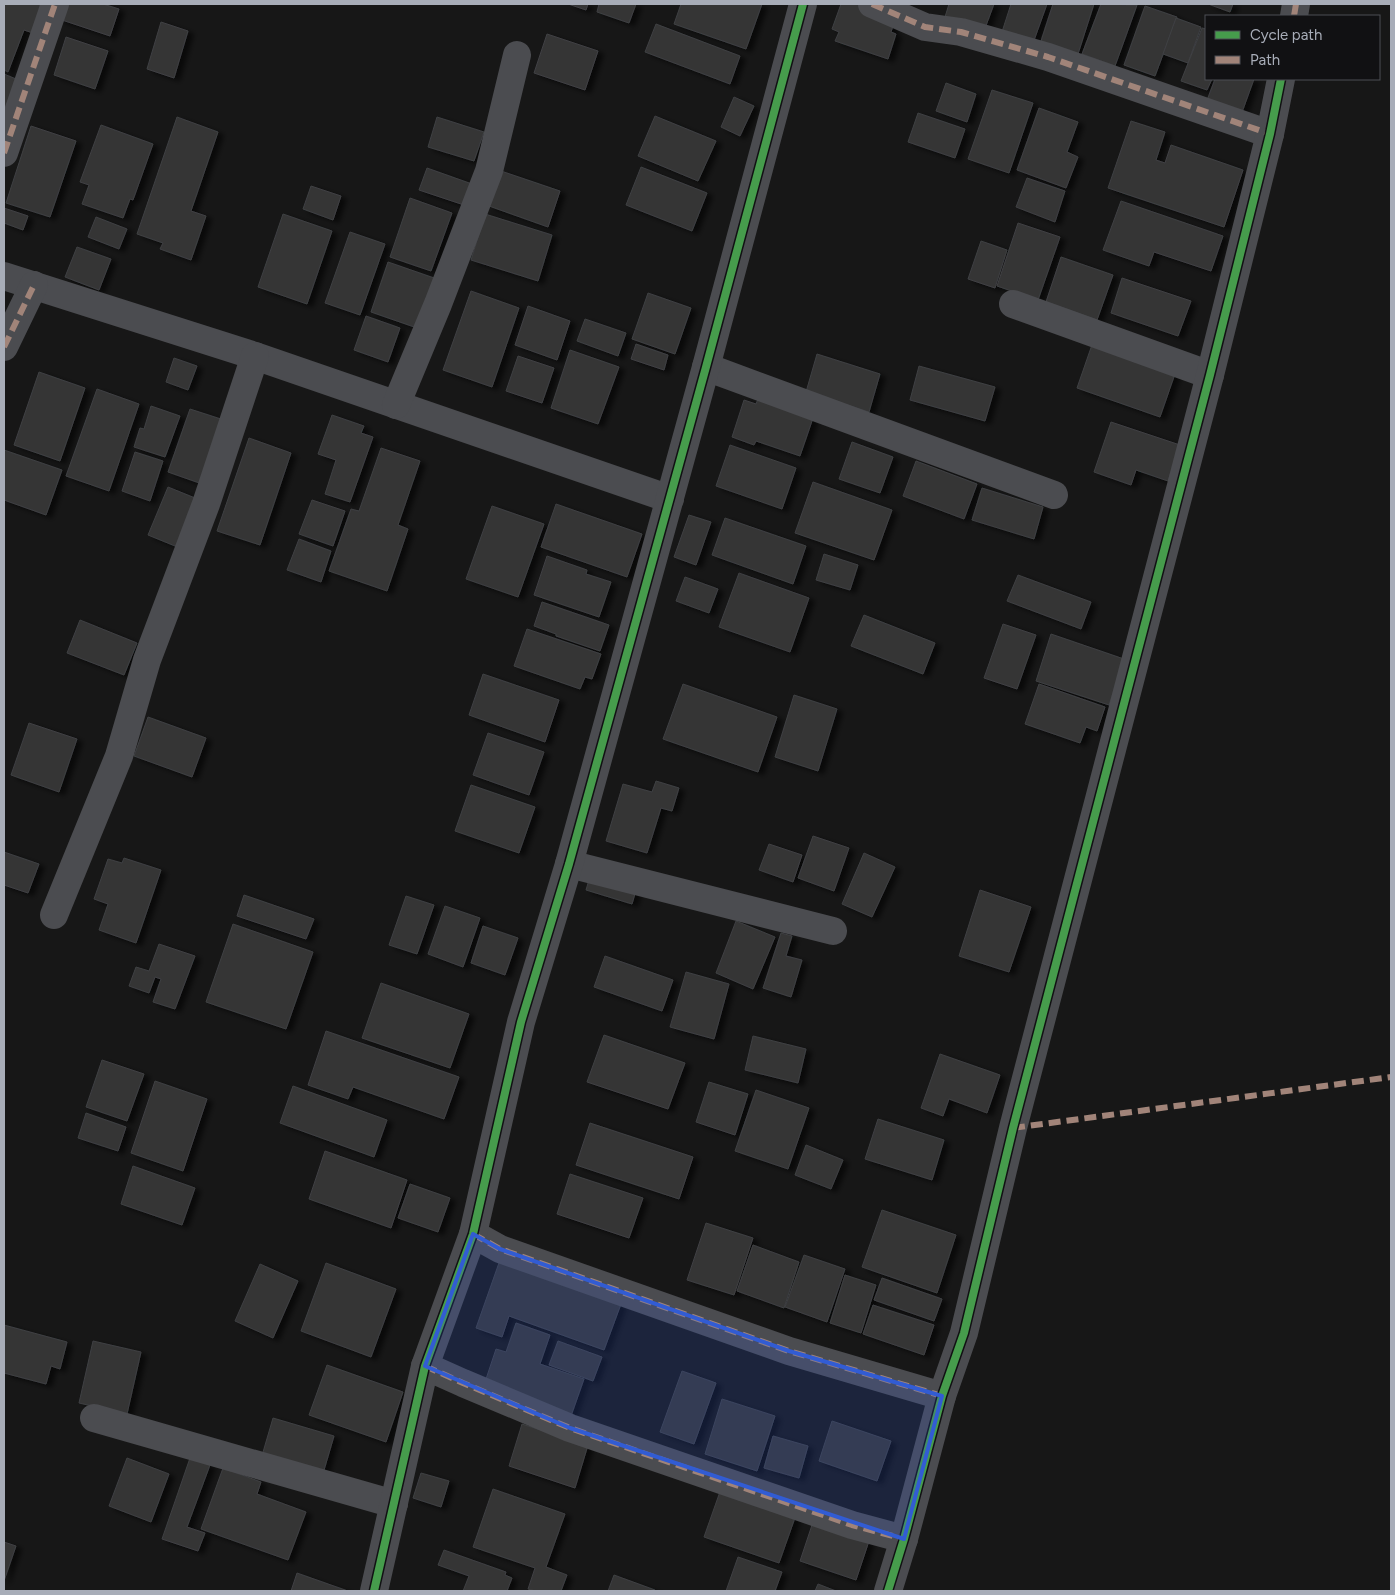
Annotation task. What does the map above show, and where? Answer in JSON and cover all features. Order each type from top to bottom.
[{"type":"street","points":[[4,153],[55,4]]},
{"type":"street","points":[[374,1591],[425,1366],[474,1234],[521,1022],[569,864],[706,367],[803,4]]},
{"type":"street","points":[[872,4],[925,27],[961,32],[1048,57],[1270,134]]},
{"type":"street","points":[[396,405],[438,304],[489,171],[517,55]]},
{"type":"street","points":[[888,1591],[904,1539],[942,1396],[964,1333],[1013,1128],[1210,376],[1270,134],[1281,80]]},
{"type":"street","points":[[4,276],[255,356],[670,499]]},
{"type":"street","points":[[4,347],[34,286]]},
{"type":"street","points":[[1013,304],[1210,376]]},
{"type":"street","points":[[54,915],[119,756],[148,660],[206,504],[255,356]]},
{"type":"street","points":[[706,367],[1054,495]]},
{"type":"street","points":[[569,864],[833,931]]},
{"type":"street","points":[[474,1234],[500,1249],[789,1351],[942,1396]]},
{"type":"street","points":[[425,1366],[489,1395],[570,1428],[852,1525],[904,1539]]},
{"type":"street","points":[[94,1418],[394,1504]]},
{"type":"highlighted area","points":[[473,1234],[500,1249],[789,1351],[942,1396],[904,1539],[570,1428],[425,1366]]},
{"type":"building","points":[[4,4],[37,4],[43,6],[33,33],[24,30],[8,72],[4,70]]},
{"type":"building","points":[[64,4],[103,4],[119,9],[110,36],[59,19]]},
{"type":"building","points":[[568,4],[588,4],[586,10]]},
{"type":"building","points":[[599,4],[636,4],[629,23],[597,12]]},
{"type":"building","points":[[681,4],[762,4],[746,49],[674,24]]},
{"type":"building","points":[[841,4],[856,4],[896,17],[891,32],[896,34],[888,59],[835,41],[839,32],[832,29]]},
{"type":"building","points":[[949,4],[994,4],[984,31],[945,17]]},
{"type":"building","points":[[1011,4],[1047,4],[1032,46],[1001,35]]},
{"type":"building","points":[[1053,4],[1094,4],[1077,57],[1040,44]]},
{"type":"building","points":[[1101,4],[1137,5],[1115,66],[1082,54]]},
{"type":"building","points":[[1208,4],[1233,4],[1230,12]]},
{"type":"building","points":[[1145,6],[1177,17],[1155,76],[1124,65]]},
{"type":"building","points":[[1176,18],[1201,27],[1188,63],[1163,54]]},
{"type":"building","points":[[161,22],[188,31],[174,78],[147,69]]},
{"type":"building","points":[[656,24],[740,56],[730,84],[645,52]]},
{"type":"building","points":[[1202,28],[1205,29],[1205,80],[1212,80],[1207,90],[1181,81]]},
{"type":"building","points":[[547,34],[598,51],[585,90],[534,73]]},
{"type":"building","points":[[66,37],[108,51],[95,89],[54,75]]},
{"type":"building","points":[[4,74],[16,79],[5,109],[4,108]]},
{"type":"building","points":[[1215,80],[1254,80],[1241,115],[1206,103]]},
{"type":"building","points":[[946,83],[976,94],[967,122],[936,111]]},
{"type":"building","points":[[992,90],[1033,103],[1009,173],[968,159]]},
{"type":"building","points":[[734,97],[754,106],[740,136],[721,127]]},
{"type":"building","points":[[1039,108],[1078,122],[1067,152],[1078,157],[1066,188],[1017,170]]},
{"type":"building","points":[[918,113],[965,129],[955,158],[908,142]]},
{"type":"building","points":[[655,116],[716,141],[698,181],[638,156]]},
{"type":"building","points":[[177,117],[218,132],[191,211],[206,216],[191,260],[160,249],[163,243],[137,234]]},
{"type":"building","points":[[437,117],[484,132],[474,161],[428,147]]},
{"type":"building","points":[[1131,121],[1165,132],[1156,160],[1165,163],[1171,145],[1243,170],[1224,227],[1108,188]]},
{"type":"building","points":[[101,125],[153,144],[133,200],[130,199],[123,218],[82,204],[89,185],[80,182]]},
{"type":"building","points":[[31,126],[76,141],[50,217],[6,203]]},
{"type":"building","points":[[641,167],[707,193],[692,231],[626,205]]},
{"type":"building","points":[[427,168],[472,184],[464,205],[419,190]]},
{"type":"building","points":[[501,171],[560,191],[548,227],[489,206]]},
{"type":"building","points":[[1027,178],[1065,191],[1055,222],[1016,207]]},
{"type":"building","points":[[311,186],[341,196],[333,220],[303,209]]},
{"type":"building","points":[[410,198],[452,213],[431,271],[390,257]]},
{"type":"building","points":[[1121,201],[1223,236],[1211,271],[1154,252],[1149,266],[1103,250]]},
{"type":"building","points":[[4,208],[28,216],[23,230],[4,223]]},
{"type":"building","points":[[283,214],[332,231],[307,304],[258,287]]},
{"type":"building","points":[[485,214],[552,235],[538,281],[471,260]]},
{"type":"building","points":[[96,217],[127,229],[119,249],[88,237]]},
{"type":"building","points":[[1018,223],[1060,237],[1038,300],[997,286]]},
{"type":"building","points":[[350,232],[385,244],[360,315],[325,303]]},
{"type":"building","points":[[981,241],[1007,250],[995,288],[968,279]]},
{"type":"building","points":[[77,247],[111,259],[99,290],[65,277]]},
{"type":"building","points":[[1061,257],[1113,275],[1097,320],[1046,302]]},
{"type":"building","points":[[388,262],[437,279],[420,329],[371,312]]},
{"type":"building","points":[[1122,278],[1191,301],[1178,336],[1111,313]]},
{"type":"building","points":[[471,291],[519,308],[492,387],[443,370]]},
{"type":"building","points":[[648,293],[691,308],[675,354],[632,339]]},
{"type":"building","points":[[528,306],[570,321],[557,360],[515,345]]},
{"type":"building","points":[[366,316],[400,328],[388,362],[354,350]]},
{"type":"building","points":[[585,319],[626,333],[618,356],[577,341]]},
{"type":"building","points":[[1094,339],[1177,368],[1160,417],[1077,388]]},
{"type":"building","points":[[636,344],[668,355],[664,370],[631,359]]},
{"type":"building","points":[[570,350],[619,367],[598,424],[551,408]]},
{"type":"building","points":[[817,354],[880,374],[869,412],[806,392]]},
{"type":"building","points":[[518,356],[554,368],[542,403],[506,391]]},
{"type":"building","points":[[174,358],[197,366],[188,390],[166,382]]},
{"type":"building","points":[[919,366],[995,387],[985,421],[910,400]]},
{"type":"building","points":[[39,372],[85,388],[60,461],[14,445]]},
{"type":"building","points":[[97,389],[139,404],[109,491],[66,476]]},
{"type":"building","points":[[758,399],[813,418],[800,456],[756,441],[754,445],[732,437],[744,400],[756,404]]},
{"type":"building","points":[[151,406],[180,416],[165,457],[134,447],[140,428],[144,429]]},
{"type":"building","points":[[190,409],[227,421],[205,485],[168,472]]},
{"type":"building","points":[[332,415],[364,426],[361,433],[373,437],[350,502],[325,494],[336,460],[318,454]]},
{"type":"building","points":[[1111,422],[1180,445],[1168,481],[1136,470],[1131,485],[1094,472]]},
{"type":"building","points":[[249,438],[291,453],[260,545],[217,531]]},
{"type":"building","points":[[852,442],[893,457],[880,493],[839,479]]},
{"type":"building","points":[[730,445],[796,468],[782,509],[716,486]]},
{"type":"building","points":[[381,448],[420,461],[398,525],[408,529],[387,591],[329,571],[351,509],[359,511]]},
{"type":"building","points":[[4,450],[62,470],[46,515],[4,500]]},
{"type":"building","points":[[135,452],[163,461],[150,501],[122,491]]},
{"type":"building","points":[[916,461],[977,484],[964,519],[903,496]]},
{"type":"building","points":[[813,482],[892,510],[874,560],[795,533]]},
{"type":"building","points":[[168,487],[200,500],[180,548],[148,535]]},
{"type":"building","points":[[982,488],[1043,507],[1034,539],[972,520]]},
{"type":"building","points":[[312,500],[345,511],[333,546],[299,534]]},
{"type":"building","points":[[556,504],[642,534],[627,577],[541,547]]},
{"type":"building","points":[[492,506],[544,524],[518,597],[466,579]]},
{"type":"building","points":[[689,515],[711,522],[696,565],[674,557]]},
{"type":"building","points":[[725,518],[806,546],[793,584],[712,555]]},
{"type":"building","points":[[299,539],[331,551],[321,582],[287,570]]},
{"type":"building","points":[[824,554],[858,565],[850,590],[816,580]]},
{"type":"building","points":[[547,556],[587,570],[586,574],[611,582],[599,617],[534,595]]},
{"type":"building","points":[[739,573],[809,598],[790,652],[719,627]]},
{"type":"building","points":[[1018,575],[1091,602],[1081,629],[1007,601]]},
{"type":"building","points":[[685,577],[718,589],[709,613],[676,601]]},
{"type":"building","points":[[542,602],[609,625],[600,651],[556,636],[556,634],[534,626]]},
{"type":"building","points":[[864,615],[935,643],[923,674],[851,646]]},
{"type":"building","points":[[80,620],[137,643],[124,675],[67,653]]},
{"type":"building","points":[[1003,624],[1036,635],[1017,689],[984,678]]},
{"type":"building","points":[[527,629],[601,654],[592,679],[585,677],[580,689],[514,666]]},
{"type":"building","points":[[1051,634],[1124,659],[1109,705],[1036,681]]},
{"type":"building","points":[[483,674],[559,700],[545,742],[469,715]]},
{"type":"building","points":[[683,684],[777,717],[758,772],[663,739]]},
{"type":"building","points":[[1039,684],[1105,707],[1097,731],[1086,727],[1080,743],[1025,724]]},
{"type":"building","points":[[794,695],[837,709],[818,771],[775,757]]},
{"type":"building","points":[[148,717],[206,738],[192,777],[134,756]]},
{"type":"building","points":[[29,723],[77,739],[59,792],[11,775]]},
{"type":"building","points":[[488,733],[544,752],[529,795],[473,775]]},
{"type":"building","points":[[656,781],[679,788],[672,811],[661,808],[647,853],[606,841],[623,784],[652,792]]},
{"type":"building","points":[[471,785],[535,807],[519,853],[455,831]]},
{"type":"building","points":[[813,836],[849,848],[834,891],[798,878]]},
{"type":"building","points":[[769,844],[802,855],[793,882],[759,870]]},
{"type":"building","points":[[4,852],[39,864],[28,893],[4,885]]},
{"type":"building","points":[[864,853],[895,867],[872,917],[842,904]]},
{"type":"building","points":[[124,858],[161,870],[136,943],[99,930],[108,904],[94,899],[108,859],[122,863]]},
{"type":"building","points":[[591,873],[637,887],[632,904],[586,890]]},
{"type":"building","points":[[980,890],[1031,907],[1009,972],[959,956]]},
{"type":"building","points":[[244,895],[314,919],[306,939],[237,916]]},
{"type":"building","points":[[406,896],[434,905],[417,954],[389,945]]},
{"type":"building","points":[[445,906],[480,918],[463,967],[428,954]]},
{"type":"building","points":[[736,921],[775,937],[753,989],[716,973]]},
{"type":"building","points":[[233,924],[313,952],[286,1029],[206,1002]]},
{"type":"building","points":[[483,926],[518,938],[505,975],[471,963]]},
{"type":"building","points":[[781,933],[792,936],[786,956],[802,960],[791,997],[763,988]]},
{"type":"building","points":[[159,944],[195,956],[175,1009],[153,1002],[161,979],[155,977],[149,993],[129,986],[136,967],[149,971]]},
{"type":"building","points":[[605,956],[673,980],[662,1011],[594,987]]},
{"type":"building","points":[[686,972],[729,984],[714,1039],[670,1027]]},
{"type":"building","points":[[381,983],[469,1014],[450,1068],[362,1038]]},
{"type":"building","points":[[326,1031],[459,1077],[444,1119],[353,1087],[348,1099],[308,1085]]},
{"type":"building","points":[[604,1035],[685,1063],[668,1109],[587,1082]]},
{"type":"building","points":[[753,1036],[806,1049],[798,1083],[745,1070]]},
{"type":"building","points":[[940,1054],[1000,1075],[987,1113],[949,1099],[943,1116],[921,1108]]},
{"type":"building","points":[[102,1060],[144,1074],[127,1121],[86,1107]]},
{"type":"building","points":[[155,1081],[207,1099],[183,1171],[131,1153]]},
{"type":"building","points":[[709,1082],[748,1094],[735,1135],[696,1122]]},
{"type":"building","points":[[293,1086],[387,1120],[374,1157],[280,1123]]},
{"type":"building","points":[[756,1090],[809,1108],[788,1169],[735,1151]]},
{"type":"building","points":[[86,1113],[126,1127],[118,1151],[78,1138]]},
{"type":"building","points":[[878,1119],[944,1140],[932,1180],[865,1159]]},
{"type":"building","points":[[590,1123],[693,1157],[679,1199],[576,1165]]},
{"type":"building","points":[[806,1145],[843,1160],[831,1189],[795,1175]]},
{"type":"building","points":[[325,1151],[407,1180],[391,1228],[309,1199]]},
{"type":"building","points":[[133,1166],[195,1188],[182,1225],[121,1204]]},
{"type":"building","points":[[570,1174],[643,1198],[629,1238],[557,1214]]},
{"type":"building","points":[[410,1184],[450,1198],[438,1232],[398,1218]]},
{"type":"building","points":[[882,1210],[956,1235],[937,1293],[862,1267]]},
{"type":"building","points":[[706,1223],[753,1238],[734,1295],[687,1280]]},
{"type":"building","points":[[753,1245],[799,1262],[784,1308],[737,1291]]},
{"type":"building","points":[[804,1255],[845,1269],[827,1322],[785,1307]]},
{"type":"building","points":[[500,1260],[621,1304],[604,1350],[509,1316],[502,1337],[476,1328]]},
{"type":"building","points":[[326,1263],[396,1289],[371,1357],[301,1331]]},
{"type":"building","points":[[260,1264],[298,1281],[273,1338],[235,1321]]},
{"type":"building","points":[[845,1275],[876,1285],[861,1333],[830,1323]]},
{"type":"building","points":[[882,1278],[942,1299],[934,1321],[874,1300]]},
{"type":"building","points":[[873,1305],[934,1325],[924,1355],[863,1334]]},
{"type":"building","points":[[516,1323],[550,1335],[540,1364],[584,1379],[571,1416],[484,1385],[496,1349],[506,1352]]},
{"type":"building","points":[[4,1325],[67,1342],[60,1369],[51,1366],[46,1384],[4,1373]]},
{"type":"building","points":[[93,1341],[141,1352],[127,1414],[79,1403]]},
{"type":"building","points":[[558,1341],[602,1357],[593,1381],[549,1365]]},
{"type":"building","points":[[327,1365],[403,1392],[386,1442],[309,1415]]},
{"type":"building","points":[[682,1371],[716,1383],[694,1444],[660,1432]]},
{"type":"building","points":[[722,1399],[775,1416],[757,1471],[705,1454]]},
{"type":"building","points":[[273,1418],[334,1436],[322,1477],[261,1459]]},
{"type":"building","points":[[832,1421],[891,1441],[877,1481],[819,1461]]},
{"type":"building","points":[[522,1424],[588,1445],[575,1488],[509,1466]]},
{"type":"building","points":[[773,1436],[808,1446],[799,1478],[764,1468]]},
{"type":"building","points":[[127,1458],[169,1474],[151,1522],[109,1506]]},
{"type":"building","points":[[190,1458],[210,1465],[187,1527],[205,1533],[198,1551],[162,1539]]},
{"type":"building","points":[[223,1468],[261,1482],[257,1494],[306,1512],[288,1560],[201,1529]]},
{"type":"building","points":[[421,1473],[449,1481],[441,1507],[413,1498]]},
{"type":"building","points":[[722,1486],[797,1512],[779,1563],[704,1537]]},
{"type":"building","points":[[493,1489],[565,1514],[546,1567],[567,1575],[561,1591],[535,1591],[528,1589],[535,1568],[473,1547]]},
{"type":"building","points":[[813,1522],[869,1541],[856,1580],[800,1561]]},
{"type":"building","points":[[4,1542],[16,1546],[4,1581]]},
{"type":"building","points":[[444,1550],[506,1572],[505,1575],[512,1578],[507,1591],[463,1591],[469,1576],[438,1565]]},
{"type":"building","points":[[738,1557],[782,1572],[775,1591],[726,1591]]},
{"type":"building","points":[[297,1573],[348,1591],[291,1591]]},
{"type":"building","points":[[614,1575],[655,1590],[655,1591],[608,1591]]},
{"type":"building","points":[[818,1584],[836,1591],[815,1591]]},
{"type":"marked path","points":[[4,153],[55,4]]},
{"type":"marked path","points":[[872,4],[925,27],[961,32],[1048,57],[1270,134],[1271,132]]},
{"type":"marked path","points":[[1294,15],[1296,4]]},
{"type":"marked path","points":[[4,347],[34,285]]},
{"type":"marked path","points":[[1013,1128],[1391,1077]]},
{"type":"marked path","points":[[473,1234],[500,1249],[789,1351],[942,1396]]},
{"type":"marked path","points":[[425,1366],[570,1428],[852,1525],[904,1539]]},
{"type":"cycle path","points":[[374,1591],[425,1366],[473,1234],[521,1022],[569,864],[706,367],[803,4]]},
{"type":"cycle path","points":[[888,1591],[904,1539],[942,1396],[964,1333],[1013,1128],[1210,375],[1270,134],[1281,80]]}]
